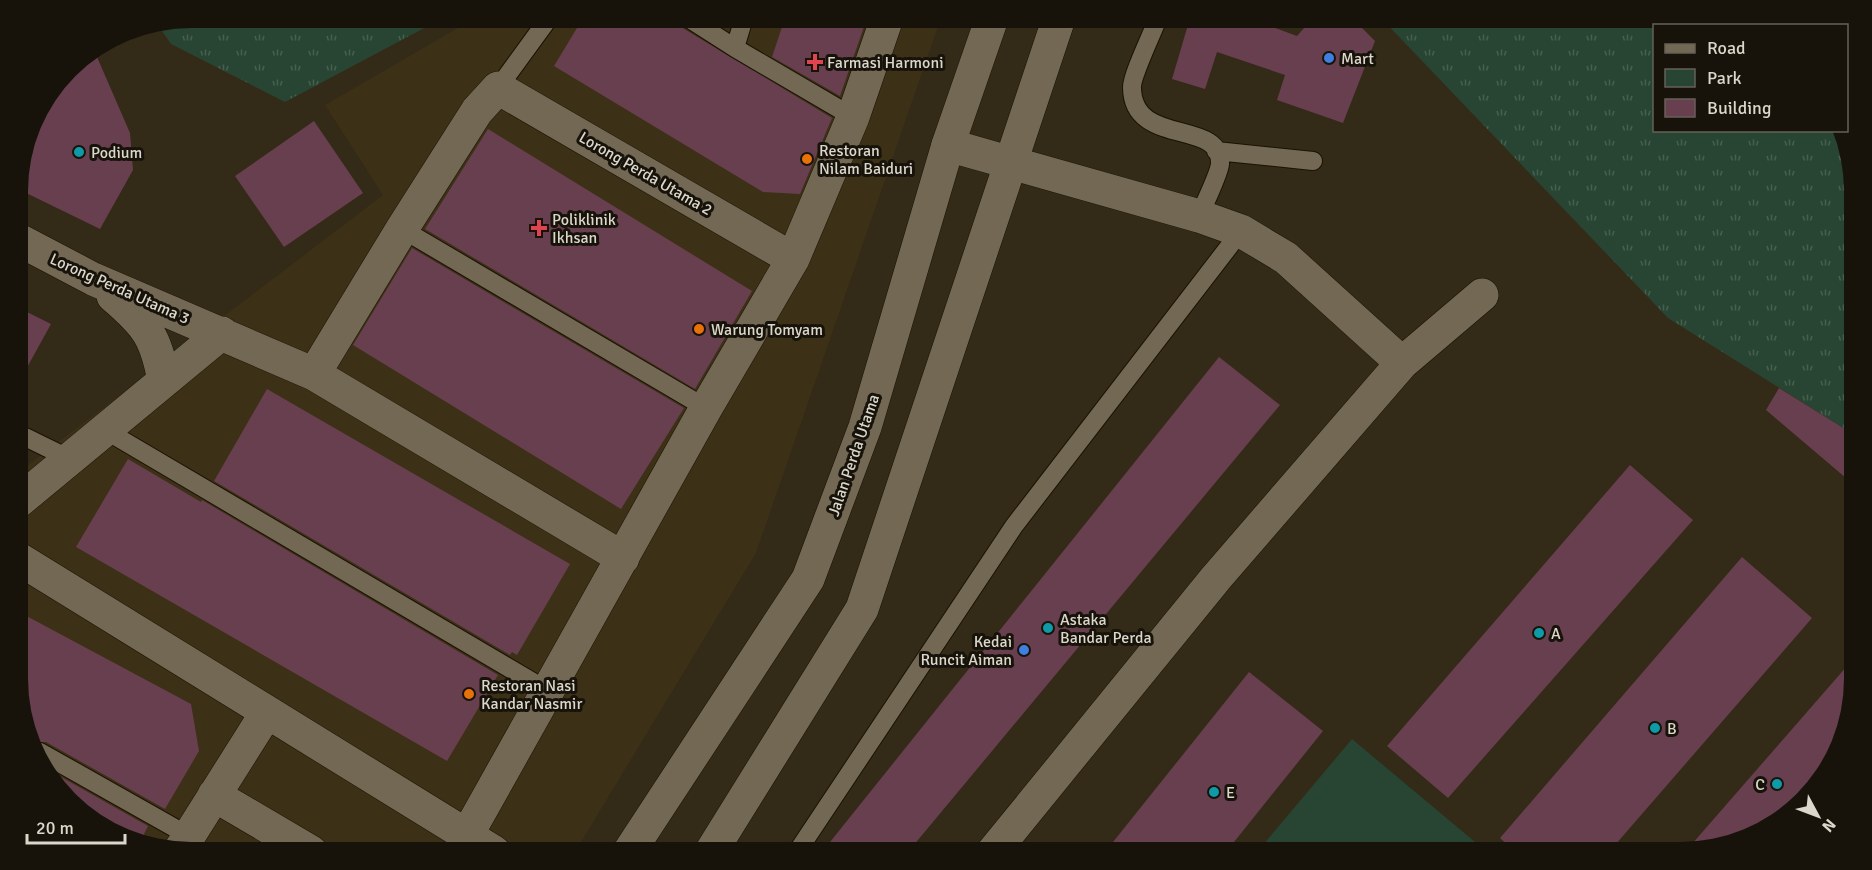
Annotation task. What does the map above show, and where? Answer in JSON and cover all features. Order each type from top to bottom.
[{"type":"street","points":[[467,835],[706,408],[793,259],[853,117],[884,28]]},
{"type":"street","name":"Jalan Perda Utama","points":[[636,842],[808,579],[865,427],[948,145],[989,28]]},
{"type":"street","points":[[717,842],[862,609],[1056,28]]},
{"type":"street","points":[[314,374],[477,111],[498,88]]},
{"type":"street","name":"Lorong Perda Utama 2","points":[[498,88],[793,259]]},
{"type":"street","points":[[948,145],[1199,216],[1241,231],[1286,258],[1402,363]]},
{"type":"street","name":"Lorong Perda Utama 3","points":[[29,245],[93,279],[314,374],[623,558]]},
{"type":"street","points":[[93,279],[148,329],[159,355],[164,381]]},
{"type":"street","points":[[1002,841],[1216,578],[1402,363],[1482,295]]},
{"type":"street","points":[[28,493],[222,333]]},
{"type":"street","points":[[28,565],[478,842]]},
{"type":"street","points":[[185,841],[267,712]]},
{"type":"street","points":[[214,795],[294,842]]},
{"type":"lane","points":[[498,88],[542,28]]},
{"type":"lane","points":[[704,28],[853,117]]},
{"type":"lane","points":[[735,48],[741,28]]},
{"type":"lane","points":[[1154,28],[1132,84],[1134,105],[1148,122],[1208,140],[1216,151],[1220,165],[1199,216]]},
{"type":"lane","points":[[1216,151],[1313,161]]},
{"type":"lane","points":[[402,229],[706,408]]},
{"type":"lane","points":[[804,842],[1014,526],[1241,231]]},
{"type":"lane","points":[[105,430],[548,691]]},
{"type":"lane","points":[[28,439],[70,459]]},
{"type":"lane","points":[[49,758],[181,841]]},
{"type":"shaded area","points":[[458,28],[938,28],[756,553],[581,842],[191,842],[149,836],[110,820],[76,794],[50,760],[34,721],[28,679],[28,465],[383,195],[325,105]]},
{"type":"green space","points":[[191,28],[424,28],[285,102],[171,44],[162,31]]},
{"type":"green space","points":[[1391,28],[1653,28],[1653,132],[1832,132],[1838,149],[1844,191],[1844,428],[1668,318]]},
{"type":"green space","points":[[1352,739],[1474,841],[1266,841]]},
{"type":"building","points":[[577,28],[683,28],[832,118],[800,194],[763,192],[554,66]]},
{"type":"building","points":[[782,28],[864,28],[840,96],[772,57]]},
{"type":"building","points":[[1187,28],[1275,28],[1297,36],[1304,28],[1362,28],[1375,41],[1343,123],[1277,100],[1285,75],[1217,52],[1205,89],[1172,79]]},
{"type":"building","name":"Podium","points":[[98,59],[130,133],[133,170],[100,229],[29,194],[34,149],[45,119],[62,92]]},
{"type":"building","points":[[314,121],[363,193],[284,247],[235,176]]},
{"type":"building","points":[[488,129],[752,291],[695,389],[425,229]]},
{"type":"building","points":[[412,248],[684,408],[621,509],[353,345]]},
{"type":"building","points":[[29,313],[51,324],[29,365]]},
{"type":"building","name":"Astaka Bandar Perda","points":[[1219,357],[1280,405],[917,842],[830,842]]},
{"type":"building","points":[[1779,388],[1844,428],[1844,476],[1766,410]]},
{"type":"building","points":[[267,389],[570,564],[517,655],[512,652],[510,655],[214,481]]},
{"type":"building","points":[[128,459],[201,502],[202,500],[498,675],[447,761],[76,547]]},
{"type":"building","name":"A","points":[[1630,465],[1693,520],[1448,798],[1387,746]]},
{"type":"building","name":"B","points":[[1742,557],[1812,618],[1619,841],[1503,841],[1500,838]]},
{"type":"building","points":[[28,617],[191,704],[199,751],[165,809],[41,741],[30,700]]},
{"type":"building","name":"C","points":[[1844,669],[1842,700],[1835,731],[1822,760],[1803,786],[1788,786],[1788,801],[1753,825],[1713,838],[1695,841]]},
{"type":"building","name":"E","points":[[1249,672],[1323,731],[1235,841],[1113,841]]},
{"type":"building","points":[[61,777],[148,826],[144,834],[110,820],[76,794]]},
{"type":"place","name":"Mart","points":[[1329,58]]},
{"type":"place","name":"Farmasi Harmoni","points":[[815,62]]},
{"type":"place","name":"Podium","points":[[79,152]]},
{"type":"place","name":"Restoran Nilam Baiduri","points":[[807,159]]},
{"type":"place","name":"Poliklinik Ikhsan","points":[[539,228]]},
{"type":"place","name":"Warung Tomyam","points":[[699,329]]},
{"type":"place","name":"Astaka Bandar Perda","points":[[1048,628]]},
{"type":"place","name":"A","points":[[1539,633]]},
{"type":"place","name":"Kedai Runcit Aiman","points":[[1024,650]]},
{"type":"place","name":"Restoran Nasi Kandar Nasmir","points":[[469,694]]},
{"type":"place","name":"B","points":[[1655,728]]},
{"type":"place","name":"C","points":[[1777,784]]},
{"type":"place","name":"E","points":[[1214,792]]}]
